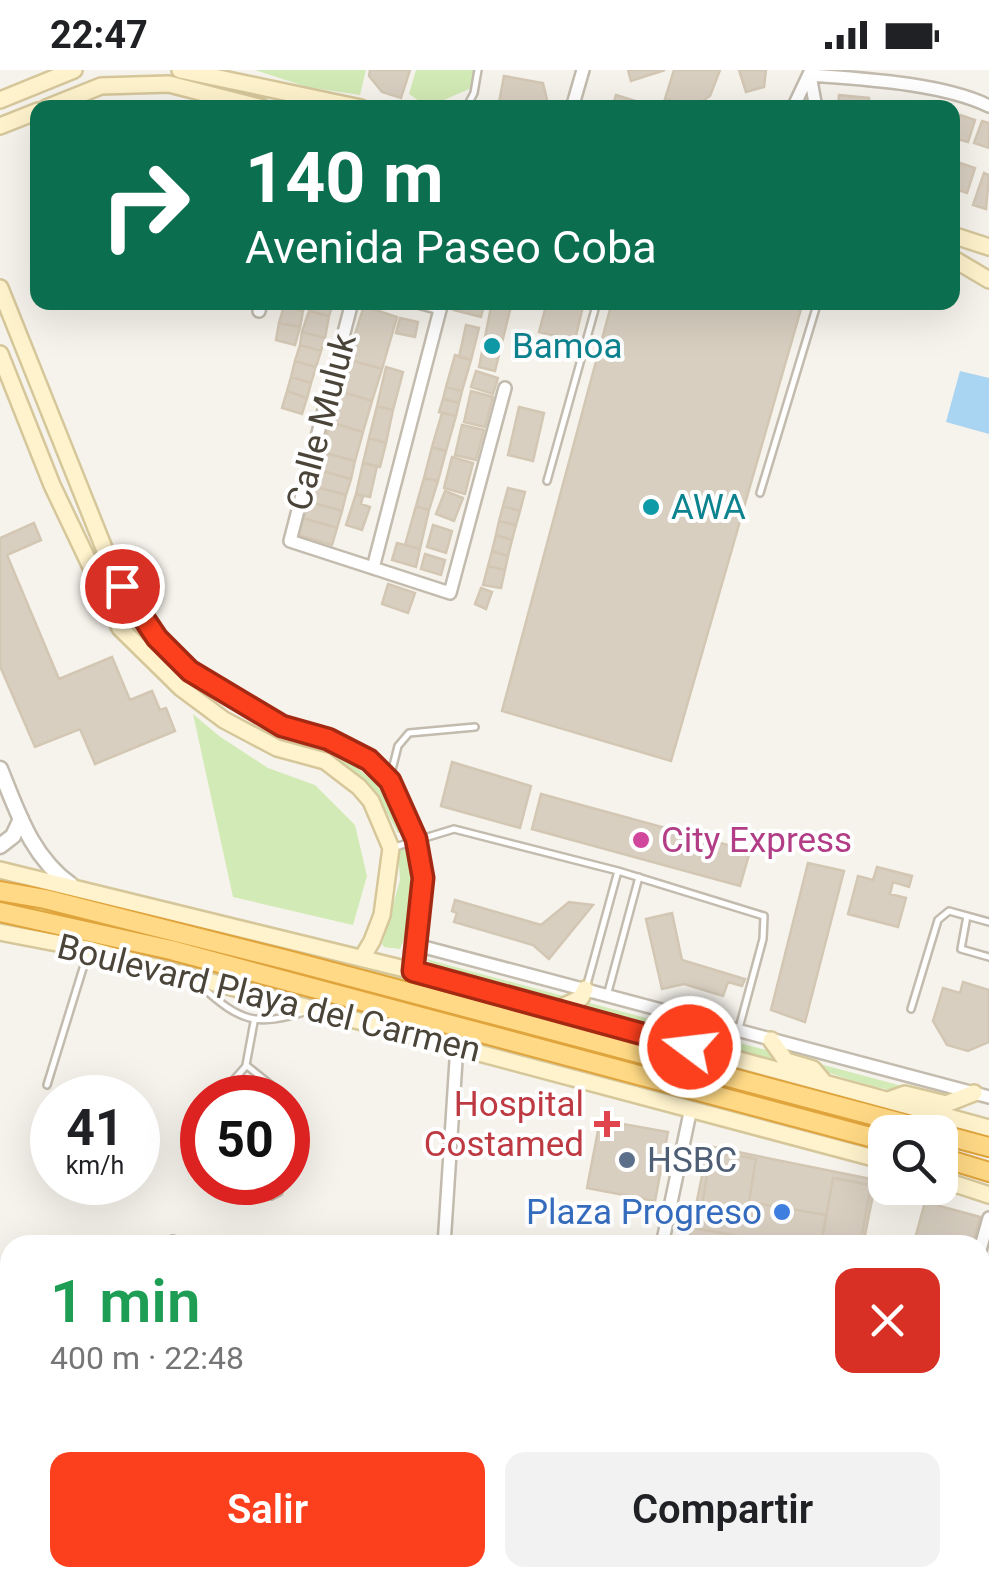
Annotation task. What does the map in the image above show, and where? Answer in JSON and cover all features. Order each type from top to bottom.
[{"type":"highway","points":[[0,892],[45,899],[291,960],[871,1115]]},
{"type":"highway","points":[[0,912],[171,950],[868,1136]]},
{"type":"highway","points":[[958,1138],[989,1147]]},
{"type":"highway","points":[[958,1163],[989,1172]]},
{"type":"main road","points":[[0,100],[74,70]]},
{"type":"main road","points":[[180,70],[323,100]]},
{"type":"main road","points":[[66,100],[101,86],[169,84],[232,100]]},
{"type":"main road","points":[[0,126],[30,114]]},
{"type":"main road","points":[[960,238],[989,246]]},
{"type":"main road","points":[[960,263],[989,280]]},
{"type":"main road","points":[[0,288],[112,568],[157,638],[190,671],[282,726],[328,739],[369,760],[390,781],[416,839],[423,878],[413,971]]},
{"type":"main road","points":[[0,354],[52,485],[120,628],[181,688],[224,720],[277,748],[325,761],[359,787],[371,802],[391,848],[382,915],[362,958]]},
{"type":"main road","points":[[224,720],[230,708],[246,704]]},
{"type":"main road","name":"Boulevard Playa del Carmen","points":[[0,870],[413,971],[989,1128]]},
{"type":"main road","name":"Boulevard Playa del Carmen","points":[[0,932],[190,975],[868,1157]]},
{"type":"main road","points":[[553,1010],[581,998],[585,989]]},
{"type":"main road","points":[[770,1040],[786,1061],[812,1070],[826,1084]]},
{"type":"main road","points":[[885,1101],[905,1094],[946,1104],[982,1095]]},
{"type":"main road","points":[[958,1185],[989,1195]]},
{"type":"street","points":[[574,100],[583,70]]},
{"type":"street","points":[[810,72],[970,97],[989,106]]},
{"type":"street","points":[[795,100],[810,72]]},
{"type":"street","points":[[810,72],[815,100]]},
{"type":"street","name":"Calle Muluk","points":[[350,310],[290,541],[373,568]]},
{"type":"street","points":[[440,310],[373,568],[450,592],[506,388]]},
{"type":"street","points":[[0,768],[37,853],[71,885]]},
{"type":"street","points":[[0,846],[13,836],[21,820]]},
{"type":"street","points":[[417,954],[424,947],[982,1095]]},
{"type":"street","points":[[445,1235],[457,1046]]},
{"type":"street","points":[[664,1235],[691,1108]]},
{"type":"lane","points":[[470,100],[478,70]]},
{"type":"lane","points":[[547,481],[595,310]]},
{"type":"lane","points":[[760,493],[815,310]]},
{"type":"lane","points":[[390,781],[398,746],[409,733],[475,727]]},
{"type":"lane","points":[[391,848],[454,829],[618,870],[764,916],[763,939],[738,1030]]},
{"type":"lane","points":[[585,989],[618,870]]},
{"type":"lane","points":[[607,995],[639,877]]},
{"type":"lane","points":[[912,1009],[938,920],[949,911],[989,922]]},
{"type":"lane","points":[[966,916],[961,949],[989,956]]},
{"type":"lane","points":[[50,1075],[88,949]]},
{"type":"lane","points":[[190,975],[220,1003],[254,1022],[280,1020],[315,1009]]},
{"type":"lane","points":[[238,1075],[246,1066],[254,1022]]},
{"type":"lane","points":[[246,1066],[258,1075]]},
{"type":"green space","points":[[255,70],[366,70],[360,95],[307,87]]},
{"type":"green space","points":[[416,70],[481,70],[476,86],[444,100],[418,100],[409,94]]},
{"type":"green space","points":[[193,714],[268,768],[315,785],[355,825],[367,876],[353,925],[233,897]]},
{"type":"green space","points":[[311,740],[340,756],[379,787],[404,830],[398,833],[362,780],[307,746]]},
{"type":"green space","points":[[405,846],[413,849],[412,912],[400,949],[384,947],[400,880],[398,850]]},
{"type":"green space","points":[[0,882],[183,920],[914,1115],[895,1115],[94,902]]},
{"type":"green space","points":[[0,903],[172,938],[868,1123],[868,1127],[192,947]]},
{"type":"green space","points":[[0,921],[170,958],[868,1147],[168,961],[0,925]]},
{"type":"green space","points":[[426,959],[567,997],[555,1003],[439,971]]},
{"type":"green space","points":[[586,1002],[770,1051],[779,1062],[572,1008]]},
{"type":"green space","points":[[790,1056],[947,1098],[867,1084]]},
{"type":"green space","points":[[958,1127],[989,1135],[989,1140],[958,1132]]},
{"type":"water","points":[[960,371],[989,378],[989,434],[946,422]]},
{"type":"building","points":[[370,70],[410,70],[401,98],[382,92],[369,76]]},
{"type":"building","points":[[628,70],[665,70],[631,81]]},
{"type":"building","points":[[674,70],[720,70],[710,96],[704,100],[665,99]]},
{"type":"building","points":[[739,70],[766,70],[764,87],[746,92]]},
{"type":"building","points":[[504,76],[543,83],[547,100],[500,100]]},
{"type":"building","points":[[839,95],[869,98],[869,100],[839,100]]},
{"type":"building","points":[[960,115],[975,120],[968,142],[960,140]]},
{"type":"building","points":[[982,121],[989,123],[989,148],[974,143]]},
{"type":"building","points":[[960,163],[975,168],[967,193],[960,191]]},
{"type":"building","points":[[984,173],[989,175],[986,209],[973,205]]},
{"type":"building","points":[[283,310],[303,311],[300,327],[279,323]]},
{"type":"building","points":[[309,310],[331,310],[329,316]]},
{"type":"building","points":[[363,310],[397,317],[382,369],[347,359]]},
{"type":"building","points":[[454,310],[483,310],[481,317]]},
{"type":"building","name":"Bamoa","points":[[490,310],[510,310],[495,371],[479,367]]},
{"type":"building","name":"Bamoa","points":[[545,310],[582,310],[575,340],[539,332]]},
{"type":"building","name":"AWA","points":[[610,310],[801,310],[671,761],[502,711]]},
{"type":"building","points":[[309,311],[329,316],[325,338],[302,332]]},
{"type":"building","points":[[400,318],[418,322],[415,337],[396,333]]},
{"type":"building","points":[[279,323],[300,327],[295,345],[276,340]]},
{"type":"building","points":[[466,325],[479,328],[471,360],[459,357]]},
{"type":"building","points":[[302,332],[325,338],[321,351],[300,345]]},
{"type":"building","points":[[300,345],[321,351],[316,367],[295,361]]},
{"type":"building","points":[[455,355],[471,360],[462,391],[446,387]]},
{"type":"building","points":[[347,359],[382,369],[372,401],[339,391]]},
{"type":"building","points":[[295,361],[316,367],[311,383],[291,377]]},
{"type":"building","points":[[386,367],[403,372],[393,410],[377,406]]},
{"type":"building","points":[[476,371],[498,378],[493,394],[471,387]]},
{"type":"building","points":[[291,377],[311,383],[307,398],[287,391]]},
{"type":"building","points":[[446,387],[462,391],[459,403],[443,399]]},
{"type":"building","points":[[287,391],[307,398],[302,414],[282,408]]},
{"type":"building","points":[[339,391],[372,401],[363,432],[330,422]]},
{"type":"building","points":[[471,391],[493,397],[485,427],[464,422]]},
{"type":"building","points":[[443,399],[459,403],[456,416],[439,412]]},
{"type":"building","points":[[377,406],[393,410],[386,443],[369,438]]},
{"type":"building","points":[[519,407],[544,413],[533,461],[508,455]]},
{"type":"building","points":[[442,413],[456,416],[446,451],[432,447]]},
{"type":"building","points":[[330,422],[363,432],[355,461],[322,452]]},
{"type":"building","points":[[462,425],[484,430],[476,460],[455,455]]},
{"type":"building","points":[[369,438],[386,443],[380,467],[363,463]]},
{"type":"building","points":[[432,447],[446,451],[438,481],[424,478]]},
{"type":"building","points":[[322,452],[355,461],[351,479],[316,469]]},
{"type":"building","points":[[452,457],[473,463],[465,494],[444,488]]},
{"type":"building","points":[[363,463],[377,466],[370,497],[356,494]]},
{"type":"building","points":[[316,469],[351,479],[346,495],[312,486]]},
{"type":"building","points":[[424,478],[438,481],[429,510],[416,506]]},
{"type":"building","points":[[312,486],[346,495],[342,511],[307,501]]},
{"type":"building","points":[[508,488],[525,492],[520,511],[503,506]]},
{"type":"building","points":[[445,491],[463,498],[454,521],[436,514]]},
{"type":"building","points":[[356,494],[363,496],[361,504],[370,507],[362,530],[346,525]]},
{"type":"building","points":[[307,501],[342,511],[337,528],[303,518]]},
{"type":"building","points":[[416,506],[429,510],[420,549],[405,545]]},
{"type":"building","points":[[503,506],[520,511],[516,525],[499,521]]},
{"type":"building","points":[[303,518],[337,528],[332,545],[298,535]]},
{"type":"building","points":[[499,521],[516,525],[512,540],[496,535]]},
{"type":"building","points":[[34,523],[41,540],[7,555],[59,679],[112,657],[130,700],[152,691],[160,710],[166,708],[175,731],[95,764],[80,729],[35,747],[0,666],[0,538]]},
{"type":"building","points":[[433,525],[452,531],[446,553],[427,547]]},
{"type":"building","points":[[496,535],[512,540],[508,556],[492,551]]},
{"type":"building","points":[[397,543],[420,549],[416,567],[392,560]]},
{"type":"building","points":[[492,551],[508,556],[505,570],[488,566]]},
{"type":"building","points":[[425,554],[445,560],[441,575],[421,569]]},
{"type":"building","points":[[488,566],[505,570],[501,588],[483,585]]},
{"type":"building","points":[[388,584],[415,593],[408,613],[382,604]]},
{"type":"building","points":[[481,588],[492,592],[486,609],[475,604]]},
{"type":"building","points":[[452,762],[531,786],[520,828],[441,806]]},
{"type":"building","name":"City Express","points":[[541,794],[750,851],[740,886],[532,829]]},
{"type":"building","name":"City Express","points":[[808,863],[844,871],[805,1022],[771,1010]]},
{"type":"building","points":[[877,867],[912,876],[909,887],[893,882],[890,894],[906,898],[898,927],[848,914],[858,876],[873,880]]},
{"type":"building","points":[[455,900],[541,925],[569,902],[593,905],[549,959],[533,945],[454,922]]},
{"type":"building","points":[[672,913],[682,960],[745,979],[742,986],[728,982],[723,996],[684,984],[662,989],[646,919]]},
{"type":"building","points":[[963,982],[989,990],[989,1042],[968,1051],[947,1045],[933,1021],[943,988],[960,993]]},
{"type":"building","name":"HSBC","points":[[600,1120],[668,1132],[655,1201],[587,1188]]},
{"type":"building","name":"Plaza Progreso","points":[[708,1146],[868,1178],[871,1205],[865,1235],[690,1235]]},
{"type":"building","points":[[711,1151],[756,1159],[749,1202],[826,1215],[823,1235],[734,1235],[698,1229]]},
{"type":"building","points":[[833,1178],[868,1184],[862,1235],[823,1235]]},
{"type":"building","points":[[924,1205],[936,1205],[980,1217],[975,1235],[916,1235]]},
{"type":"place","name":"Bamoa","points":[[492,346]]},
{"type":"place","name":"AWA","points":[[651,507]]},
{"type":"place","name":"City Express","points":[[641,840]]},
{"type":"place","name":"Hospital Costamed","points":[[607,1124]]},
{"type":"place","name":"HSBC","points":[[627,1160]]},
{"type":"place","name":"Plaza Progreso","points":[[782,1212]]},
{"type":"route","points":[[122,586],[157,638],[190,671],[282,726],[328,739],[369,760],[390,781],[416,839],[423,878],[413,971],[690,1047]]}]
